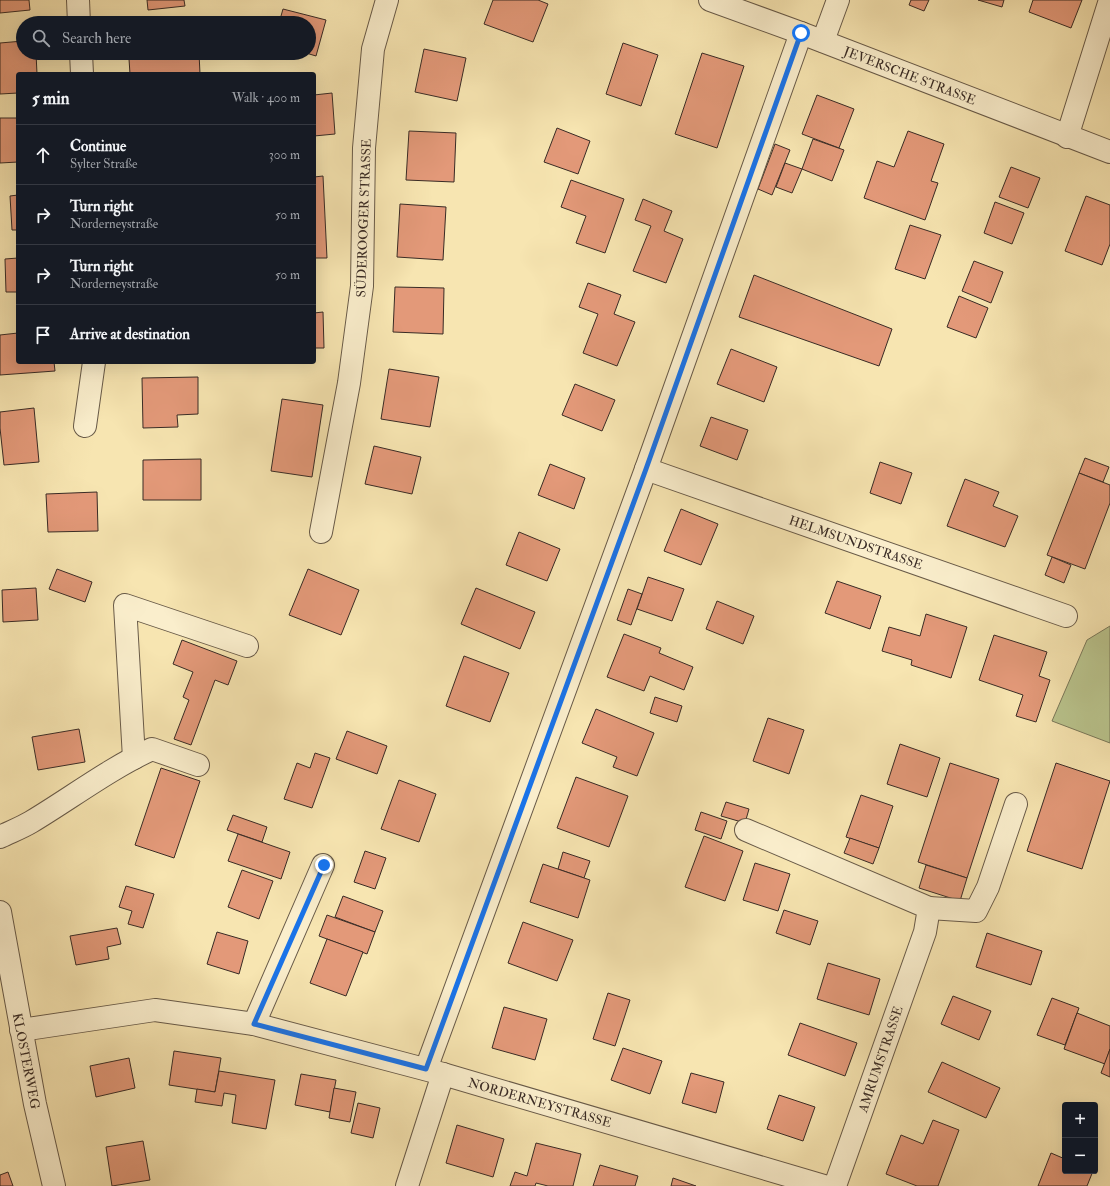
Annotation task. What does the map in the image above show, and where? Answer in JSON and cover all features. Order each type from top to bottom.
[{"type":"street","points":[[78,0],[79,16]]},
{"type":"street","name":"SÜDEROOGER STRASSE","points":[[321,532],[349,383],[362,286],[364,148],[373,49],[388,0]]},
{"type":"street","name":"JEVERSCHE STRASSE","points":[[710,0],[823,41],[1067,137],[1110,152]]},
{"type":"street","points":[[823,41],[838,0]]},
{"type":"street","points":[[1067,137],[1110,0]]},
{"type":"street","points":[[407,1186],[435,1071],[801,33]]},
{"type":"street","points":[[81,60],[82,72]]},
{"type":"street","points":[[85,426],[94,364]]},
{"type":"street","name":"HELMSUNDSTRASSE","points":[[646,469],[1066,616]]},
{"type":"street","points":[[134,758],[125,605],[247,646]]},
{"type":"street","points":[[0,837],[29,823],[134,758],[152,749],[198,766]]},
{"type":"street","points":[[746,830],[929,908],[976,911],[988,887],[1016,804]]},
{"type":"street","points":[[254,1024],[324,865]]},
{"type":"street","name":"AMRUMSTRASSE","points":[[835,1186],[925,932],[929,908]]},
{"type":"street","name":"KLOSTERWEG","points":[[0,912],[35,1104],[54,1186]]},
{"type":"street","name":"NORDERNEYSTRASSE","points":[[21,1030],[155,1010],[254,1024],[435,1071],[824,1186]]},
{"type":"green space","points":[[1110,626],[1110,743],[1052,721],[1087,640]]},
{"type":"building","points":[[0,0],[29,0],[30,10],[0,13]]},
{"type":"building","points":[[147,0],[184,0],[185,6],[148,10]]},
{"type":"building","points":[[493,0],[538,0],[548,4],[533,42],[484,24]]},
{"type":"building","points":[[911,0],[929,0],[924,11],[909,5]]},
{"type":"building","points":[[978,0],[1004,0],[1002,7]]},
{"type":"building","points":[[1033,0],[1082,0],[1071,28],[1029,12]]},
{"type":"building","points":[[283,9],[310,16],[281,16]]},
{"type":"building","points":[[316,17],[326,20],[316,56]]},
{"type":"building","points":[[16,42],[16,60],[36,60],[37,72],[16,72],[16,93],[0,94],[0,43]]},
{"type":"building","points":[[623,43],[658,55],[641,106],[606,94]]},
{"type":"building","points":[[424,49],[466,58],[457,101],[415,92]]},
{"type":"building","points":[[702,53],[744,66],[717,148],[675,134]]},
{"type":"building","points":[[129,60],[199,60],[200,72],[130,72]]},
{"type":"building","points":[[332,93],[335,134],[316,136],[316,95]]},
{"type":"building","points":[[817,95],[854,109],[839,148],[802,134]]},
{"type":"building","points":[[0,118],[16,118],[16,162],[0,163]]},
{"type":"building","points":[[557,128],[590,141],[578,174],[544,162]]},
{"type":"building","points":[[409,131],[456,133],[454,182],[406,180]]},
{"type":"building","points":[[908,131],[944,144],[931,181],[938,183],[925,220],[864,198],[877,161],[894,167]]},
{"type":"building","points":[[813,139],[844,150],[832,181],[802,169]]},
{"type":"building","points":[[775,144],[790,150],[772,195],[758,189]]},
{"type":"building","points":[[785,163],[802,169],[792,193],[776,187]]},
{"type":"building","points":[[1011,167],[1040,178],[1028,208],[999,197]]},
{"type":"building","points":[[323,176],[327,258],[316,258],[316,177]]},
{"type":"building","points":[[571,180],[624,199],[605,253],[576,243],[586,216],[561,207]]},
{"type":"building","points":[[16,195],[16,230],[12,230],[10,196]]},
{"type":"building","points":[[1086,196],[1110,205],[1110,244],[1102,265],[1065,251]]},
{"type":"building","points":[[643,199],[672,211],[664,231],[683,239],[666,283],[633,271],[651,226],[635,220]]},
{"type":"building","points":[[995,202],[1024,213],[1012,244],[984,233]]},
{"type":"building","points":[[400,204],[446,207],[443,260],[397,257]]},
{"type":"building","points":[[910,225],[941,235],[925,279],[895,269]]},
{"type":"building","points":[[16,258],[16,292],[6,292],[5,259]]},
{"type":"building","points":[[974,261],[1003,272],[991,303],[962,291]]},
{"type":"building","points":[[754,275],[892,329],[879,366],[739,317]]},
{"type":"building","points":[[588,283],[621,295],[614,314],[635,322],[617,366],[583,353],[598,314],[579,307]]},
{"type":"building","points":[[395,287],[444,288],[443,334],[393,332]]},
{"type":"building","points":[[959,296],[988,308],[976,338],[947,327]]},
{"type":"building","points":[[323,312],[324,348],[316,348],[316,313]]},
{"type":"building","points":[[16,333],[16,364],[54,364],[55,371],[0,375],[0,335]]},
{"type":"building","points":[[731,349],[777,367],[764,402],[717,384]]},
{"type":"building","points":[[389,369],[439,377],[430,427],[381,419]]},
{"type":"building","points":[[198,377],[198,414],[177,415],[178,427],[143,428],[142,378]]},
{"type":"building","points":[[575,384],[615,400],[602,431],[562,415]]},
{"type":"building","points":[[282,399],[323,405],[312,477],[271,471]]},
{"type":"building","points":[[34,408],[39,462],[4,465],[0,428],[0,412]]},
{"type":"building","points":[[711,417],[748,430],[737,460],[700,446]]},
{"type":"building","points":[[374,446],[421,457],[412,494],[365,484]]},
{"type":"building","points":[[1085,458],[1109,467],[1103,482],[1079,473]]},
{"type":"building","points":[[201,459],[201,500],[143,500],[143,460]]},
{"type":"building","points":[[880,462],[912,473],[901,504],[870,493]]},
{"type":"building","points":[[550,464],[585,478],[574,509],[538,495]]},
{"type":"building","points":[[1079,473],[1110,485],[1110,503],[1085,569],[1047,555]]},
{"type":"building","points":[[965,479],[999,492],[993,506],[1018,516],[1005,547],[947,526]]},
{"type":"building","points":[[97,492],[98,531],[48,532],[46,494]]},
{"type":"building","points":[[681,509],[718,524],[701,565],[664,551]]},
{"type":"building","points":[[519,532],[560,549],[547,581],[506,565]]},
{"type":"building","points":[[1052,557],[1071,565],[1064,583],[1045,575]]},
{"type":"building","points":[[57,569],[92,582],[85,602],[49,589]]},
{"type":"building","points":[[308,569],[359,590],[341,635],[289,615]]},
{"type":"building","points":[[648,577],[684,589],[672,621],[637,609]]},
{"type":"building","points":[[837,581],[881,596],[870,629],[825,613]]},
{"type":"building","points":[[36,588],[38,620],[3,622],[2,590]]},
{"type":"building","points":[[476,588],[535,612],[520,649],[461,624]]},
{"type":"building","points":[[628,589],[642,594],[631,625],[617,620]]},
{"type":"building","points":[[717,601],[754,616],[743,644],[706,629]]},
{"type":"building","points":[[926,614],[967,627],[951,678],[911,665],[912,660],[882,651],[889,627],[920,636]]},
{"type":"building","points":[[624,634],[661,648],[659,653],[693,667],[684,690],[650,676],[644,691],[607,677]]},
{"type":"building","points":[[994,635],[1047,652],[1039,676],[1050,680],[1036,722],[1016,716],[1023,695],[979,680]]},
{"type":"building","points":[[182,640],[237,661],[228,685],[215,680],[191,745],[174,739],[189,700],[183,697],[193,672],[173,664]]},
{"type":"building","points":[[464,656],[509,673],[490,722],[446,706]]},
{"type":"building","points":[[655,697],[682,706],[677,722],[650,713]]},
{"type":"building","points":[[596,709],[654,733],[637,776],[613,767],[617,757],[582,743]]},
{"type":"building","points":[[768,718],[804,730],[789,774],[753,761]]},
{"type":"building","points":[[79,729],[85,762],[38,770],[32,737]]},
{"type":"building","points":[[347,731],[387,746],[377,774],[336,759]]},
{"type":"building","points":[[900,744],[940,758],[927,797],[887,784]]},
{"type":"building","points":[[315,753],[330,758],[312,808],[284,799],[297,763],[310,768]]},
{"type":"building","points":[[950,763],[999,779],[967,878],[918,862]]},
{"type":"building","points":[[1056,763],[1110,781],[1082,869],[1027,851]]},
{"type":"building","points":[[161,768],[200,781],[174,858],[135,845]]},
{"type":"building","points":[[576,777],[628,796],[609,847],[557,828]]},
{"type":"building","points":[[399,780],[436,794],[419,842],[381,829]]},
{"type":"building","points":[[861,795],[893,806],[879,848],[846,837]]},
{"type":"building","points":[[726,802],[749,809],[745,823],[721,816]]},
{"type":"building","points":[[701,812],[727,821],[721,839],[695,830]]},
{"type":"building","points":[[233,815],[267,827],[262,842],[227,830]]},
{"type":"building","points":[[238,834],[290,852],[281,879],[228,861]]},
{"type":"building","points":[[704,836],[743,851],[725,901],[685,887]]},
{"type":"building","points":[[850,838],[879,848],[873,864],[844,853]]},
{"type":"building","points":[[365,851],[386,858],[375,889],[354,882]]},
{"type":"building","points":[[563,852],[590,861],[584,878],[558,869]]},
{"type":"building","points":[[755,863],[790,874],[778,911],[743,900]]},
{"type":"building","points":[[543,864],[590,880],[578,918],[530,902]]},
{"type":"building","points":[[926,865],[967,878],[960,901],[919,888]]},
{"type":"building","points":[[242,870],[273,881],[259,919],[228,907]]},
{"type":"building","points":[[126,886],[154,894],[143,928],[128,924],[132,911],[119,907]]},
{"type":"building","points":[[343,896],[383,911],[375,932],[335,917]]},
{"type":"building","points":[[784,910],[818,921],[810,945],[776,933]]},
{"type":"building","points":[[327,915],[375,932],[367,954],[319,936]]},
{"type":"building","points":[[523,922],[573,940],[557,981],[508,963]]},
{"type":"building","points":[[117,928],[121,944],[107,947],[109,959],[76,965],[70,936]]},
{"type":"building","points":[[217,932],[248,941],[239,974],[207,964]]},
{"type":"building","points":[[987,933],[1042,951],[1031,985],[976,967]]},
{"type":"building","points":[[327,939],[363,952],[346,996],[310,983]]},
{"type":"building","points":[[828,963],[880,979],[869,1015],[817,999]]},
{"type":"building","points":[[608,993],[630,1000],[615,1046],[593,1039]]},
{"type":"building","points":[[953,996],[991,1011],[979,1040],[941,1024]]},
{"type":"building","points":[[1052,998],[1079,1008],[1065,1045],[1037,1035]]},
{"type":"building","points":[[504,1007],[547,1019],[535,1060],[492,1048]]},
{"type":"building","points":[[1077,1013],[1110,1026],[1110,1049],[1105,1064],[1064,1049]]},
{"type":"building","points":[[800,1023],[857,1043],[845,1076],[788,1055]]},
{"type":"building","points":[[623,1048],[662,1061],[650,1094],[611,1080]]},
{"type":"building","points":[[1110,1049],[1110,1077],[1101,1073]]},
{"type":"building","points":[[174,1051],[221,1058],[215,1092],[169,1085]]},
{"type":"building","points":[[129,1058],[135,1088],[96,1097],[90,1066]]},
{"type":"building","points":[[942,1062],[1000,1088],[986,1118],[928,1092]]},
{"type":"building","points":[[219,1071],[275,1080],[266,1129],[232,1123],[236,1095],[224,1093],[222,1106],[195,1102],[197,1089],[215,1092]]},
{"type":"building","points":[[691,1073],[724,1082],[716,1113],[682,1103]]},
{"type":"building","points":[[301,1074],[336,1080],[330,1112],[295,1105]]},
{"type":"building","points":[[334,1088],[356,1092],[350,1122],[329,1118]]},
{"type":"building","points":[[779,1095],[815,1107],[803,1141],[767,1129]]},
{"type":"building","points":[[358,1103],[380,1108],[373,1138],[351,1133]]},
{"type":"building","points":[[933,1120],[959,1130],[938,1186],[917,1186],[886,1174],[901,1135],[923,1144]]},
{"type":"building","points":[[457,1125],[504,1139],[493,1177],[446,1163]]},
{"type":"building","points":[[143,1141],[150,1180],[112,1186],[106,1147]]},
{"type":"building","points":[[536,1143],[581,1154],[573,1186],[548,1186],[536,1183],[535,1186],[510,1186],[515,1172],[527,1176]]},
{"type":"building","points":[[1051,1153],[1062,1158],[1062,1174],[1092,1174],[1087,1186],[1038,1186]]},
{"type":"building","points":[[600,1165],[638,1176],[635,1186],[593,1186]]},
{"type":"building","points":[[8,1172],[13,1186],[0,1186],[0,1175]]},
{"type":"building","points":[[673,1178],[696,1186],[671,1186]]},
{"type":"route","points":[[324,865],[254,1024],[426,1069],[646,469],[801,33]]}]
